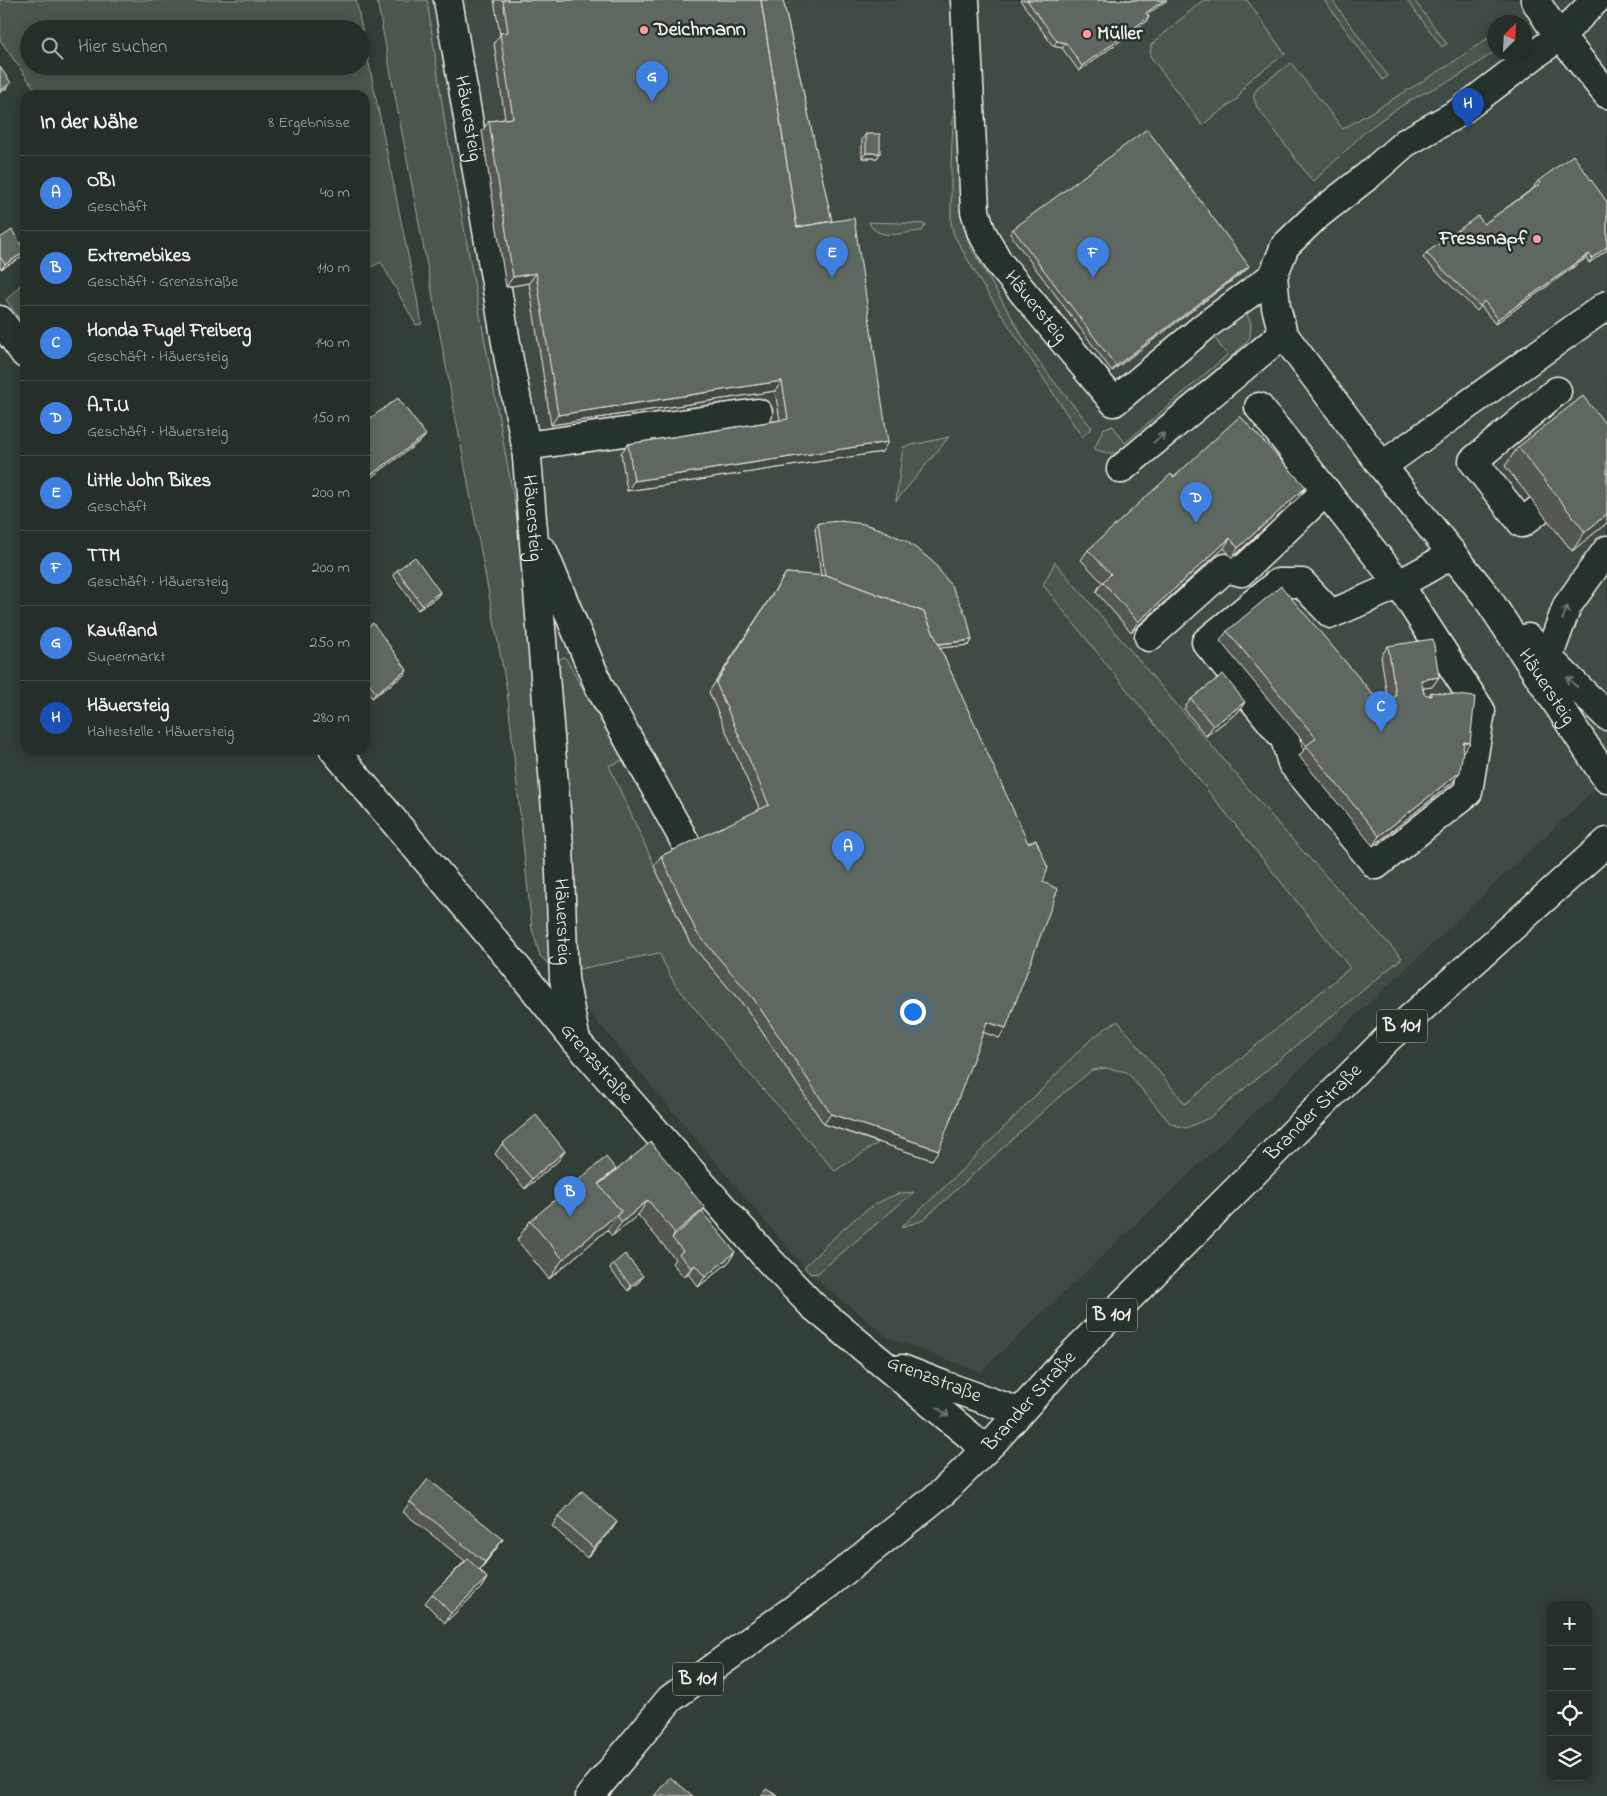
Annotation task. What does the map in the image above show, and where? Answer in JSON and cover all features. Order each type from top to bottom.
[{"type":"street","name":"Häuersteig","points":[[448,0],[510,366],[526,446],[559,846],[564,979],[576,1041]]},
{"type":"street","name":"Häuersteig","points":[[965,0],[975,211],[981,231],[999,263],[1114,402],[1206,326],[1273,276]]},
{"type":"street","points":[[1535,0],[1549,22],[1607,94]]},
{"type":"street","name":"Häuersteig","points":[[1596,0],[1561,35],[1458,113],[1405,143],[1315,218],[1285,246],[1273,276],[1276,307],[1283,334],[1382,466],[1486,596],[1607,778]]},
{"type":"street","points":[[1382,466],[1607,305]]},
{"type":"street","points":[[0,320],[20,347]]},
{"type":"street","points":[[1121,469],[1283,334]]},
{"type":"street","points":[[1531,359],[1574,412]]},
{"type":"street","points":[[1557,392],[1473,461],[1522,523],[1607,455],[1590,433]]},
{"type":"street","points":[[1260,407],[1399,584],[1481,711],[1468,792],[1376,865],[1292,763],[1285,739],[1206,642],[1278,583],[1302,583],[1331,614],[1399,584],[1437,564],[1452,553]]},
{"type":"street","points":[[526,446],[758,413]]},
{"type":"street","points":[[1149,637],[1226,568],[1241,572],[1326,491]]},
{"type":"street","points":[[534,528],[599,686],[689,849]]},
{"type":"street","points":[[1548,658],[1567,606],[1607,550]]},
{"type":"street","name":"Häuersteig","points":[[1486,596],[1607,716]]},
{"type":"street","name":"Grenzstraße","points":[[338,755],[509,958],[576,1041],[768,1259],[812,1305],[986,1449]]},
{"type":"street","name":"Brander Straße","points":[[590,1796],[670,1699],[827,1585],[943,1492],[986,1449],[1064,1363],[1386,1040],[1607,842]]},
{"type":"street","name":"Grenzstraße","points":[[878,1359],[1019,1412]]},
{"type":"shaded area","points":[[0,0],[356,0],[360,20],[20,20],[20,68],[0,40]]},
{"type":"shaded area","points":[[377,0],[427,0],[445,124],[543,659],[550,966],[540,956],[532,929],[507,690]]},
{"type":"shaded area","points":[[427,0],[1607,0],[1607,778],[980,1372],[889,1338],[810,1274],[550,966],[445,124]]},
{"type":"shaded area","points":[[1203,0],[1247,0],[1285,54],[1248,81],[1237,99],[1202,125],[1150,56],[1151,45]]},
{"type":"shaded area","points":[[1324,0],[1332,0],[1388,76],[1383,80]]},
{"type":"shaded area","points":[[1407,0],[1414,0],[1447,44],[1442,47]]},
{"type":"shaded area","points":[[1487,39],[1487,57],[1459,76],[1412,99],[1385,117],[1365,132],[1313,182],[1257,107],[1253,96],[1258,87],[1291,63],[1343,129],[1446,67]]},
{"type":"shaded area","points":[[956,57],[964,226],[969,244],[1030,349],[1092,428],[1082,437],[981,283],[954,235],[951,224],[951,164]]},
{"type":"shaded area","points":[[370,69],[422,324],[416,325],[381,262],[370,268],[370,90],[35,90],[25,75],[370,75]]},
{"type":"shaded area","points":[[869,222],[926,224],[922,231],[884,234],[873,228]]},
{"type":"shaded area","points":[[20,285],[20,319],[6,300]]},
{"type":"shaded area","points":[[1246,313],[1251,323],[1250,338],[1211,377],[1122,453],[1107,453],[1094,449],[1104,428],[1113,426],[1125,443],[1227,355],[1214,337]]},
{"type":"shaded area","points":[[949,437],[896,501],[903,447]]},
{"type":"shaded area","points":[[1055,562],[1287,834],[1402,958],[1209,1118],[1186,1128],[1171,1124],[1127,1072],[1106,1068],[1092,1070],[1060,1096],[922,1221],[901,1227],[955,1177],[1077,1052],[1118,1021],[1185,1104],[1350,968],[1043,585]]},
{"type":"shaded area","points":[[565,657],[623,760],[609,766],[690,943],[746,1008],[824,1124],[878,1143],[835,1171],[734,1056],[674,983],[659,953],[579,969],[556,717],[558,659]]},
{"type":"shaded area","points":[[914,1192],[818,1273],[810,1274],[804,1267],[858,1216],[883,1200],[897,1194]]},
{"type":"building","points":[[503,0],[761,0],[797,227],[854,218],[888,442],[634,481],[628,444],[788,419],[782,381],[558,415],[536,273],[513,277],[489,121],[513,118],[500,33],[508,32]]},
{"type":"building","points":[[761,0],[783,0],[832,221],[797,227]]},
{"type":"building","name":"Müller","points":[[1027,0],[1164,0],[1146,13],[1149,17],[1082,66],[1066,43],[1057,41]]},
{"type":"building","points":[[0,67],[11,83],[0,91]]},
{"type":"building","points":[[1147,129],[1249,266],[1116,366],[1013,229]]},
{"type":"building","points":[[866,134],[880,134],[880,153],[866,153]]},
{"type":"building","name":"Fressnapf","points":[[1573,155],[1607,202],[1607,247],[1592,258],[1589,254],[1498,319],[1484,301],[1480,306],[1426,253],[1478,216],[1484,224],[1540,184],[1538,181]]},
{"type":"building","points":[[12,230],[20,243],[20,255],[5,264],[0,257],[0,238]]},
{"type":"building","points":[[1583,396],[1607,426],[1607,514],[1585,532],[1518,447]]},
{"type":"building","points":[[398,398],[426,435],[370,475],[370,418]]},
{"type":"building","points":[[1240,416],[1306,487],[1238,548],[1230,538],[1138,622],[1103,582],[1111,574],[1088,550],[1171,474],[1174,477]]},
{"type":"building","points":[[840,521],[864,524],[880,529],[906,541],[934,563],[952,587],[967,617],[972,640],[938,644],[924,612],[825,576],[818,523]]},
{"type":"building","points":[[415,557],[440,592],[422,605],[397,570]]},
{"type":"building","points":[[786,573],[829,576],[924,612],[1028,843],[1036,840],[1048,868],[1043,882],[1058,889],[1006,1028],[987,1022],[939,1150],[831,1114],[753,998],[697,933],[661,856],[769,805],[716,683]]},
{"type":"building","points":[[1281,586],[1383,706],[1396,696],[1388,646],[1433,639],[1439,677],[1421,680],[1424,694],[1431,696],[1431,692],[1475,697],[1470,743],[1464,742],[1460,772],[1379,836],[1306,746],[1316,738],[1227,631]]},
{"type":"building","points":[[373,623],[407,670],[376,693],[370,685],[370,625]]},
{"type":"building","points":[[1223,674],[1245,702],[1213,726],[1191,699]]},
{"type":"building","points":[[536,1115],[565,1151],[532,1179],[502,1144]]},
{"type":"building","points":[[651,1142],[705,1208],[675,1233],[648,1200],[622,1222],[617,1216],[621,1211],[598,1185]]},
{"type":"building","points":[[606,1157],[616,1169],[598,1184],[621,1211],[563,1259],[530,1221]]},
{"type":"building","points":[[702,1212],[735,1252],[705,1277],[695,1265],[691,1268],[679,1254],[683,1251],[672,1238]]},
{"type":"building","points":[[625,1254],[643,1276],[631,1286],[613,1264]]},
{"type":"building","points":[[428,1479],[503,1539],[485,1562],[410,1502]]},
{"type":"building","points":[[582,1491],[617,1522],[594,1548],[558,1517]]},
{"type":"building","points":[[468,1559],[487,1578],[451,1613],[432,1594]]},
{"type":"building","points":[[670,1777],[693,1796],[654,1796]]},
{"type":"building","points":[[766,1789],[778,1796],[761,1796]]},
{"type":"place","name":"Deichmann","points":[[644,30]]},
{"type":"place","name":"Müller","points":[[1087,34]]},
{"type":"place","name":"Kaufland","points":[[652,102]]},
{"type":"place","name":"Häuersteig","points":[[1468,129]]},
{"type":"place","name":"Fressnapf","points":[[1537,239]]},
{"type":"place","name":"Little John Bikes","points":[[832,278]]},
{"type":"place","name":"TTM","points":[[1093,278]]},
{"type":"place","name":"A.T.U","points":[[1196,523]]},
{"type":"place","name":"Honda Fugel Freiberg","points":[[1381,732]]},
{"type":"place","name":"OBI","points":[[848,872]]},
{"type":"place","name":"Extremebikes","points":[[570,1217]]}]
